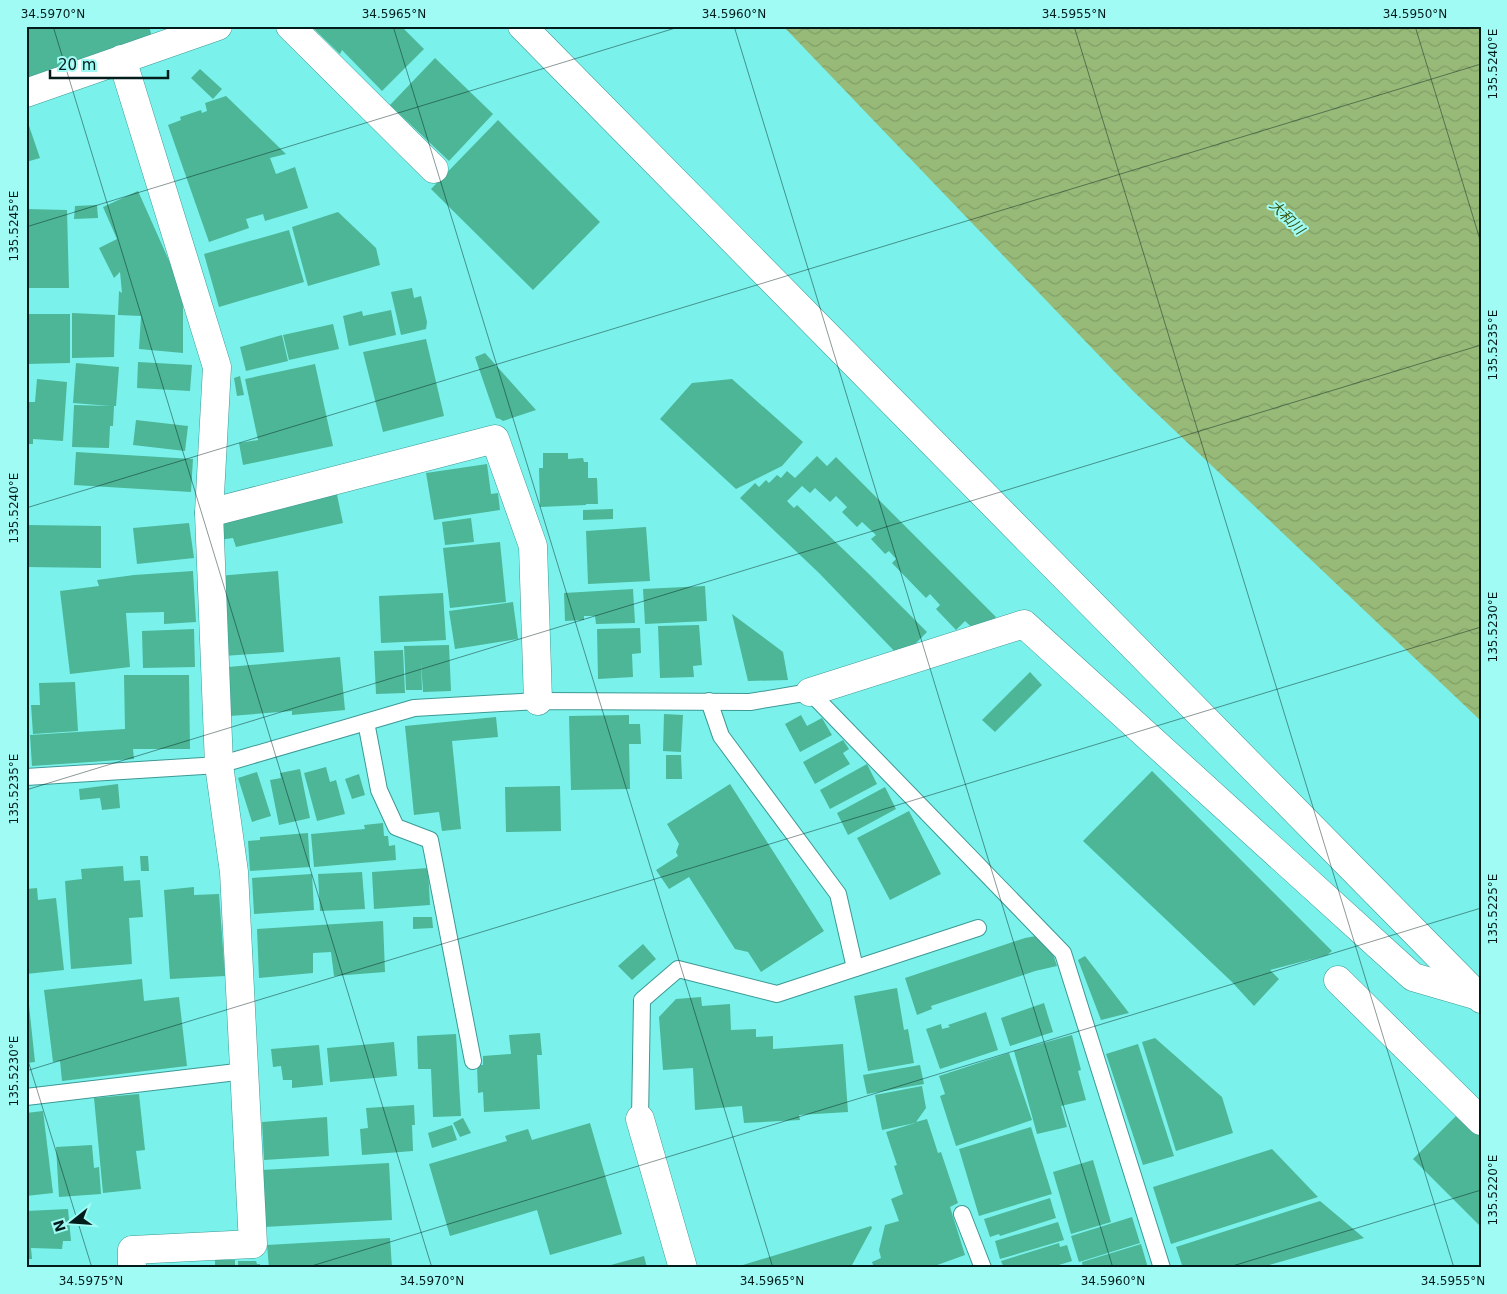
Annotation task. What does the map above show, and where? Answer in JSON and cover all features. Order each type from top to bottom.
[{"type":"street","points":[[26,93],[218,26]]},
{"type":"street","points":[[290,26],[434,170]]},
{"type":"street","points":[[522,26],[1479,998]]},
{"type":"street","points":[[122,59],[217,367],[209,513],[218,765],[234,872],[253,1244],[132,1250],[132,1268]]},
{"type":"street","points":[[209,513],[495,439],[533,546],[538,701]]},
{"type":"street","points":[[810,692],[1024,624],[1413,978],[1479,998]]},
{"type":"street","points":[[1338,980],[1481,1121]]},
{"type":"street","points":[[640,1119],[683,1268]]},
{"type":"lane","points":[[26,776],[218,765],[414,708],[538,701],[750,702],[810,692],[1063,953],[1162,1268]]},
{"type":"lane","points":[[709,701],[720,736],[838,894],[855,968]]},
{"type":"lane","points":[[366,722],[379,790],[396,827],[430,840],[473,1061]]},
{"type":"lane","points":[[640,1119],[642,1000],[678,969],[777,994],[978,928]]},
{"type":"lane","points":[[26,1097],[245,1072]]},
{"type":"lane","points":[[962,1214],[982,1268]]},
{"type":"water","name":"大和川","points":[[783,26],[1481,26],[1481,721],[1133,391]]},
{"type":"building","points":[[26,26],[149,26],[152,37],[26,79]]},
{"type":"building","points":[[311,26],[401,26],[424,49],[382,91],[342,50],[340,54]]},
{"type":"building","points":[[435,58],[493,114],[449,161],[390,105]]},
{"type":"building","points":[[200,69],[222,89],[213,99],[191,78]]},
{"type":"building","points":[[226,96],[286,154],[270,158],[276,174],[295,167],[308,208],[265,221],[263,214],[246,219],[249,228],[209,242],[168,125],[181,120],[180,117],[201,110],[202,113],[207,111],[205,103]]},
{"type":"building","points":[[26,117],[40,158],[26,162]]},
{"type":"building","points":[[498,120],[600,222],[533,290],[431,189]]},
{"type":"building","points":[[138,191],[183,292],[183,353],[139,349],[141,316],[118,315],[119,291],[122,293],[120,272],[114,278],[99,248],[117,239],[103,207]]},
{"type":"building","points":[[97,205],[98,218],[74,219],[75,206]]},
{"type":"building","points":[[26,209],[67,210],[69,288],[26,288]]},
{"type":"building","points":[[338,212],[376,248],[380,265],[308,286],[292,227]]},
{"type":"building","points":[[289,230],[304,282],[219,307],[204,254]]},
{"type":"building","points":[[412,288],[414,298],[421,296],[427,322],[426,329],[401,335],[391,292]]},
{"type":"building","points":[[391,310],[396,335],[349,346],[343,316],[362,311],[363,316]]},
{"type":"building","points":[[72,313],[115,315],[114,357],[72,358]]},
{"type":"building","points":[[26,314],[70,314],[70,363],[26,364]]},
{"type":"building","points":[[333,324],[339,349],[289,360],[283,335]]},
{"type":"building","points":[[282,335],[288,361],[246,371],[240,347]]},
{"type":"building","points":[[426,339],[444,416],[383,432],[363,352]]},
{"type":"building","points":[[485,353],[536,410],[503,421],[496,418],[475,357]]},
{"type":"building","points":[[138,362],[192,365],[190,391],[137,388]]},
{"type":"building","points":[[76,363],[119,367],[116,406],[114,406],[113,426],[110,426],[109,448],[72,447],[74,405],[111,406],[73,403]]},
{"type":"building","points":[[315,364],[333,446],[243,465],[239,443],[258,440],[245,379]]},
{"type":"building","points":[[240,376],[244,395],[237,396],[234,378]]},
{"type":"building","points":[[37,379],[67,382],[63,441],[33,439],[33,444],[26,444],[26,402],[35,402]]},
{"type":"building","points":[[732,379],[803,442],[782,466],[736,489],[660,419],[692,383]]},
{"type":"building","points":[[136,420],[188,426],[185,451],[133,445]]},
{"type":"building","points":[[76,452],[193,459],[191,492],[74,485]]},
{"type":"building","points":[[543,453],[568,453],[568,459],[583,458],[584,462],[588,462],[588,478],[597,478],[598,504],[540,507],[539,468],[543,468]]},
{"type":"building","points":[[817,456],[827,466],[836,457],[996,617],[979,634],[965,621],[956,630],[936,609],[940,605],[930,594],[926,598],[892,563],[896,559],[889,551],[885,554],[871,539],[876,535],[862,522],[857,527],[842,512],[847,507],[836,496],[830,502],[815,488],[810,493],[802,486],[787,501],[794,508],[797,505],[927,632],[901,658],[819,573],[740,498],[755,483],[759,487],[766,480],[769,483],[777,475],[781,478],[787,471],[795,478]]},
{"type":"building","points":[[487,464],[491,494],[498,493],[500,510],[434,520],[426,473]]},
{"type":"building","points":[[336,490],[343,523],[236,547],[233,538],[212,541],[214,521]]},
{"type":"building","points":[[613,509],[613,519],[583,520],[583,510]]},
{"type":"building","points":[[471,518],[474,542],[445,545],[442,522]]},
{"type":"building","points":[[189,523],[194,558],[137,564],[133,528]]},
{"type":"building","points":[[26,525],[101,526],[101,568],[26,567]]},
{"type":"building","points":[[646,527],[650,581],[588,584],[586,531]]},
{"type":"building","points":[[500,542],[506,602],[450,608],[443,548]]},
{"type":"building","points":[[193,571],[196,622],[164,624],[164,612],[126,613],[130,667],[70,674],[60,591],[99,586],[97,580],[134,575]]},
{"type":"building","points":[[278,571],[284,652],[223,656],[218,576]]},
{"type":"building","points":[[705,586],[707,621],[645,624],[643,589]]},
{"type":"building","points":[[633,589],[635,623],[596,624],[595,616],[584,616],[584,620],[565,621],[564,593]]},
{"type":"building","points":[[443,593],[446,640],[381,643],[379,596]]},
{"type":"building","points":[[513,602],[518,639],[455,649],[449,611]]},
{"type":"building","points":[[732,614],[783,652],[788,680],[748,681]]},
{"type":"building","points":[[699,625],[702,665],[693,666],[694,677],[660,678],[658,626]]},
{"type":"building","points":[[640,628],[641,653],[632,654],[633,677],[598,679],[597,629]]},
{"type":"building","points":[[194,629],[195,667],[143,668],[142,631]]},
{"type":"building","points":[[449,645],[451,691],[423,692],[421,661],[422,690],[406,690],[404,646]]},
{"type":"building","points":[[403,650],[405,693],[376,694],[374,651]]},
{"type":"building","points":[[340,657],[345,710],[292,715],[292,711],[230,716],[228,667]]},
{"type":"building","points":[[1030,672],[1042,685],[995,732],[982,720]]},
{"type":"building","points":[[124,675],[189,675],[190,749],[133,749],[134,759],[32,766],[30,735],[125,729]]},
{"type":"building","points":[[75,682],[78,731],[33,734],[31,705],[40,705],[39,683]]},
{"type":"building","points":[[664,714],[683,715],[681,752],[663,751]]},
{"type":"building","points":[[629,715],[629,724],[640,724],[641,744],[629,744],[630,789],[571,790],[569,716]]},
{"type":"building","points":[[801,715],[807,726],[822,718],[832,735],[800,752],[785,724]]},
{"type":"building","points":[[496,717],[498,737],[452,741],[461,829],[442,831],[439,812],[414,815],[405,726]]},
{"type":"building","points":[[843,740],[849,749],[843,753],[850,764],[815,784],[803,762]]},
{"type":"building","points":[[666,755],[681,755],[682,779],[666,779]]},
{"type":"building","points":[[867,764],[877,784],[830,809],[820,790]]},
{"type":"building","points":[[326,767],[330,782],[336,780],[345,814],[317,821],[304,773]]},
{"type":"building","points":[[300,769],[310,818],[279,825],[270,780],[281,778],[280,773]]},
{"type":"building","points":[[1152,771],[1332,951],[1327,955],[1270,970],[1279,979],[1254,1006],[1232,982],[1083,841]]},
{"type":"building","points":[[257,772],[271,816],[252,822],[238,778]]},
{"type":"building","points":[[359,774],[365,795],[352,799],[345,779]]},
{"type":"building","points":[[118,784],[120,808],[102,810],[100,798],[80,800],[79,789]]},
{"type":"building","points":[[730,784],[824,931],[761,972],[748,952],[735,949],[689,877],[669,889],[656,870],[678,856],[676,852],[679,844],[667,824]]},
{"type":"building","points":[[560,786],[561,831],[506,832],[505,787]]},
{"type":"building","points":[[885,787],[896,809],[848,835],[837,813]]},
{"type":"building","points":[[909,811],[941,874],[890,900],[857,838]]},
{"type":"building","points":[[383,823],[384,836],[388,836],[389,846],[395,845],[396,860],[314,867],[311,834],[365,829],[364,825]]},
{"type":"building","points":[[308,833],[310,867],[250,871],[248,841],[260,840],[260,837]]},
{"type":"building","points":[[140,856],[148,856],[149,871],[141,871]]},
{"type":"building","points":[[123,866],[124,881],[140,880],[143,917],[129,918],[132,964],[71,969],[65,881],[82,879],[81,869]]},
{"type":"building","points":[[428,868],[430,905],[374,909],[372,872]]},
{"type":"building","points":[[362,872],[365,909],[320,911],[318,874]]},
{"type":"building","points":[[312,874],[314,910],[254,914],[252,878]]},
{"type":"building","points":[[194,887],[194,895],[219,894],[225,976],[170,979],[164,890]]},
{"type":"building","points":[[37,888],[38,900],[56,898],[64,970],[26,974],[26,889]]},
{"type":"building","points":[[413,917],[432,917],[433,928],[413,929]]},
{"type":"building","points":[[383,921],[385,972],[334,976],[331,952],[313,953],[313,973],[259,978],[257,929]]},
{"type":"building","points":[[1036,936],[1052,951],[1057,966],[1035,971],[931,1006],[932,1009],[917,1015],[905,978]]},
{"type":"building","points":[[643,944],[656,959],[632,980],[618,966]]},
{"type":"building","points":[[1085,956],[1129,1013],[1101,1020],[1078,960]]},
{"type":"building","points":[[142,979],[144,1001],[179,997],[187,1066],[62,1081],[60,1061],[53,1062],[44,990]]},
{"type":"building","points":[[897,988],[904,1030],[908,1029],[914,1063],[868,1071],[854,996]]},
{"type":"building","points":[[26,996],[28,996],[35,1062],[26,1063]]},
{"type":"building","points":[[701,997],[702,1006],[730,1004],[731,1030],[756,1029],[756,1037],[773,1036],[773,1049],[843,1044],[848,1112],[799,1115],[800,1120],[744,1123],[742,1106],[695,1110],[693,1068],[663,1070],[659,1017],[676,999]]},
{"type":"building","points":[[1044,1003],[1053,1032],[1010,1046],[1001,1018]]},
{"type":"building","points":[[986,1012],[998,1050],[940,1069],[926,1029],[941,1024],[942,1029],[950,1027],[948,1025]]},
{"type":"building","points":[[540,1033],[542,1055],[537,1055],[540,1109],[484,1112],[483,1092],[478,1093],[477,1065],[483,1065],[483,1056],[511,1054],[509,1035]]},
{"type":"building","points":[[456,1034],[461,1116],[433,1117],[431,1069],[418,1069],[417,1036]]},
{"type":"building","points":[[1072,1035],[1081,1070],[1078,1071],[1086,1100],[1061,1106],[1067,1127],[1037,1134],[1014,1051]]},
{"type":"building","points":[[1155,1038],[1222,1097],[1233,1133],[1176,1151],[1142,1042]]},
{"type":"building","points":[[394,1042],[397,1076],[330,1082],[327,1048]]},
{"type":"building","points":[[1138,1044],[1174,1156],[1143,1165],[1106,1054]]},
{"type":"building","points":[[319,1045],[323,1085],[292,1088],[292,1080],[283,1080],[281,1066],[273,1067],[271,1049]]},
{"type":"building","points":[[1009,1053],[1032,1120],[956,1146],[940,1096],[945,1094],[939,1076]]},
{"type":"building","points":[[920,1065],[924,1084],[867,1094],[863,1075]]},
{"type":"building","points":[[922,1086],[926,1108],[916,1122],[927,1119],[938,1153],[941,1152],[958,1203],[950,1207],[965,1255],[929,1268],[874,1268],[872,1262],[881,1258],[879,1250],[885,1225],[899,1221],[891,1199],[903,1194],[894,1166],[897,1165],[886,1132],[915,1123],[882,1130],[875,1095]]},
{"type":"building","points":[[139,1094],[145,1150],[136,1151],[141,1189],[103,1193],[94,1098]]},
{"type":"building","points":[[414,1105],[415,1125],[412,1125],[413,1151],[362,1155],[360,1129],[368,1128],[366,1108]]},
{"type":"building","points":[[43,1111],[53,1193],[26,1196],[26,1113]]},
{"type":"building","points":[[1461,1111],[1481,1131],[1481,1227],[1413,1159]]},
{"type":"building","points":[[327,1117],[329,1156],[264,1160],[262,1122]]},
{"type":"building","points":[[463,1118],[471,1133],[460,1137],[453,1123]]},
{"type":"building","points":[[590,1123],[622,1234],[550,1255],[537,1210],[450,1236],[429,1164],[507,1141],[505,1136],[528,1129],[532,1140]]},
{"type":"building","points":[[452,1125],[457,1140],[432,1148],[428,1133]]},
{"type":"building","points":[[1031,1127],[1052,1194],[979,1216],[959,1149]]},
{"type":"building","points":[[92,1145],[94,1168],[99,1167],[101,1194],[59,1197],[56,1147]]},
{"type":"building","points":[[1272,1149],[1318,1197],[1171,1244],[1153,1187]]},
{"type":"building","points":[[1093,1160],[1111,1222],[1071,1234],[1053,1172]]},
{"type":"building","points":[[389,1163],[392,1220],[264,1227],[261,1170]]},
{"type":"building","points":[[1050,1198],[1056,1218],[1000,1236],[999,1234],[990,1237],[984,1219]]},
{"type":"building","points":[[1320,1201],[1364,1238],[1259,1268],[1183,1268],[1176,1247]]},
{"type":"building","points":[[68,1209],[71,1241],[63,1241],[62,1249],[31,1248],[32,1259],[26,1259],[26,1211]]},
{"type":"building","points":[[1132,1217],[1140,1243],[1079,1262],[1071,1236]]},
{"type":"building","points":[[1058,1222],[1064,1240],[1000,1259],[995,1241]]},
{"type":"building","points":[[871,1226],[872,1228],[852,1265],[842,1268],[733,1268]]},
{"type":"building","points":[[390,1238],[392,1268],[269,1268],[267,1245]]},
{"type":"building","points":[[1059,1243],[1060,1247],[1067,1245],[1072,1261],[1049,1268],[1004,1268],[1001,1261]]},
{"type":"building","points":[[1141,1244],[1148,1268],[1083,1268],[1082,1262]]},
{"type":"building","points":[[644,1256],[647,1268],[612,1268],[611,1265]]},
{"type":"building","points":[[215,1260],[235,1260],[235,1268],[215,1268]]},
{"type":"building","points":[[238,1261],[256,1261],[257,1264],[260,1264],[260,1268],[238,1268]]}]
